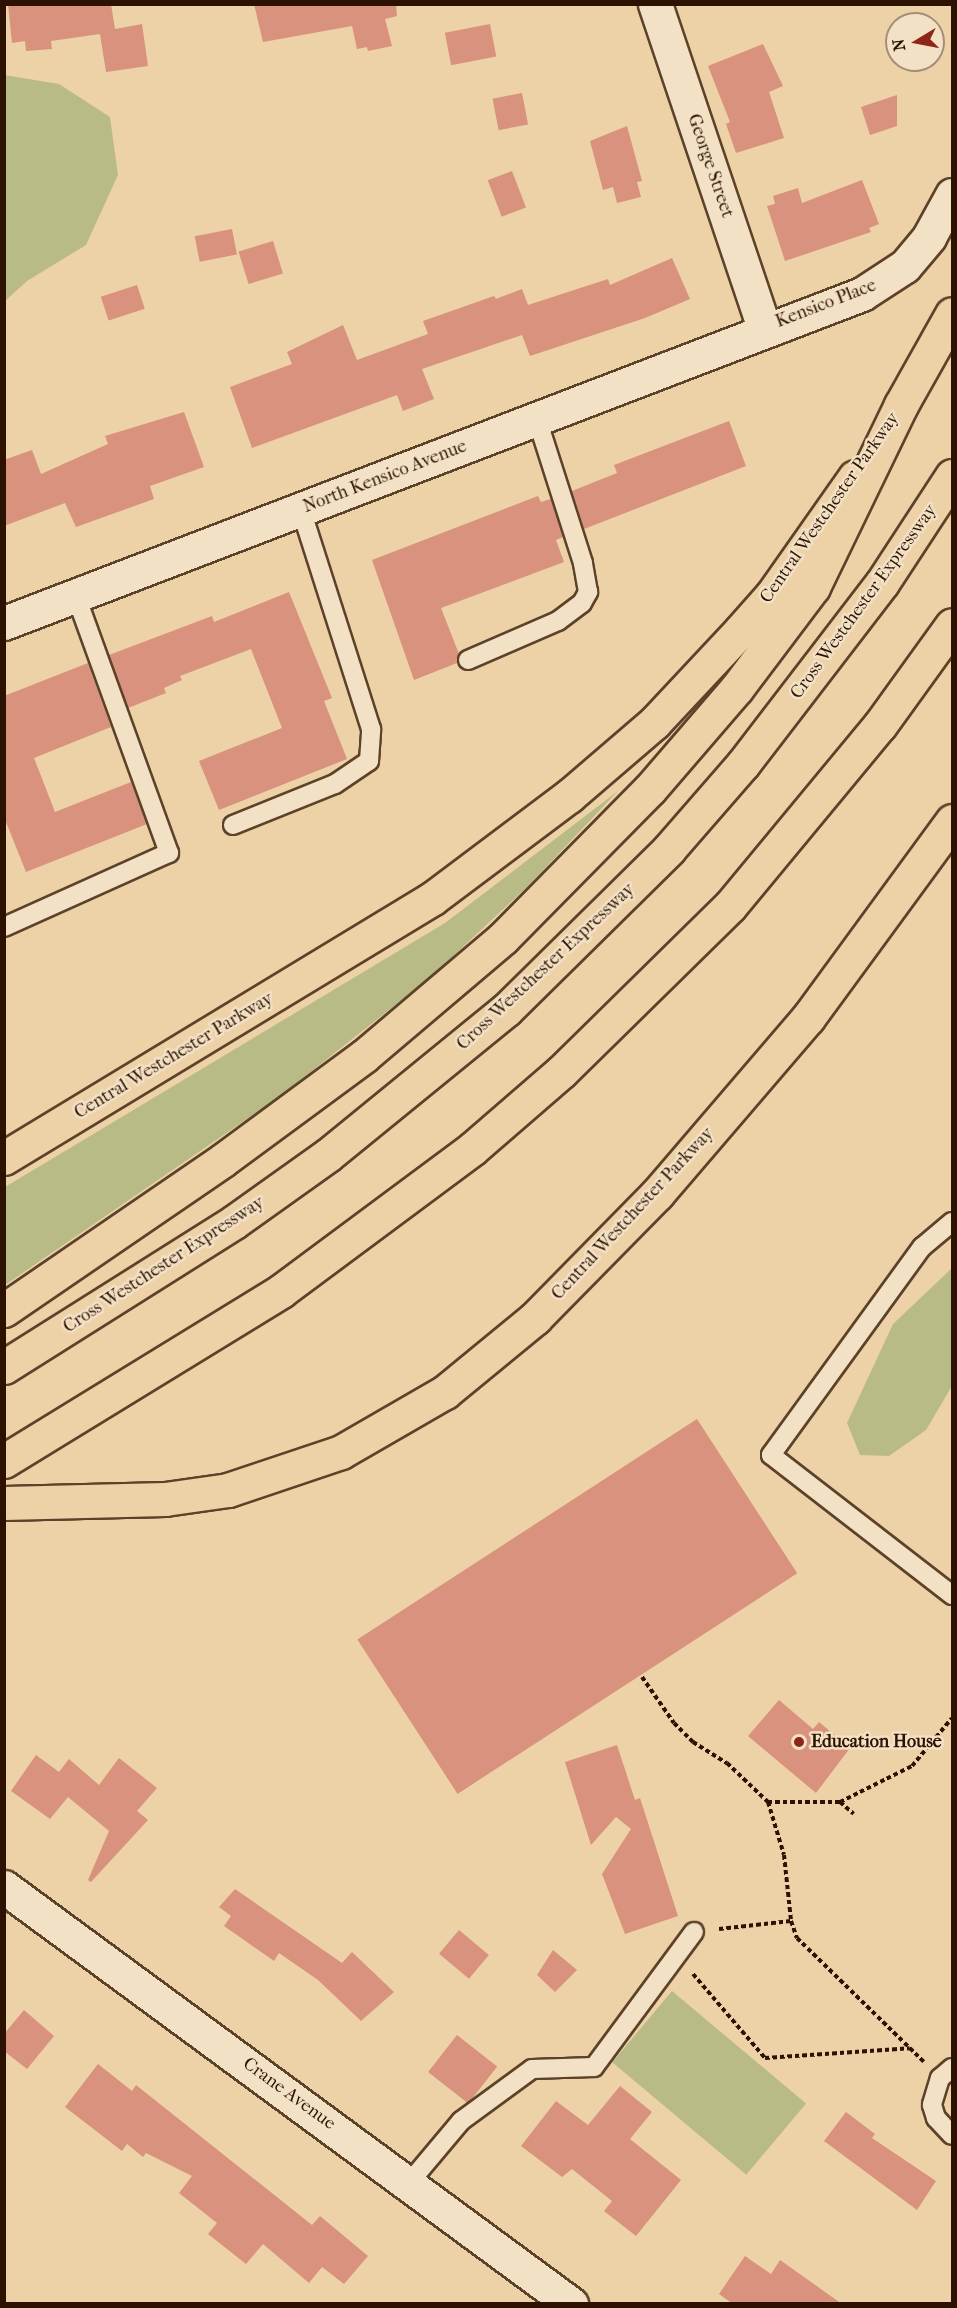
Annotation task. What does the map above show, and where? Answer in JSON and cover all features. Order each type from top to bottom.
[{"type":"main road","points":[[4,1310],[223,1160],[364,1056],[511,930],[650,789],[737,688],[813,587],[901,405],[952,314]]},
{"type":"main road","name":"Central Westchester Parkway","points":[[4,1158],[433,898],[614,759],[654,723],[772,595],[901,405]]},
{"type":"main road","name":"Cross Westchester Expressway","points":[[4,1367],[234,1222],[337,1148],[506,1010],[661,858],[743,764],[875,592],[952,476]]},
{"type":"main road","points":[[4,1461],[180,1356],[291,1284],[462,1156],[561,1072],[647,991],[737,897],[880,725],[952,625]]},
{"type":"main road","name":"Central Westchester Parkway","points":[[4,1503],[118,1501],[228,1490],[342,1452],[444,1392],[535,1318],[664,1185],[808,1018],[952,820]]},
{"type":"street","name":"George Street","points":[[655,4],[764,328]]},
{"type":"street","name":"Kensico Place","points":[[764,328],[884,282],[905,266],[929,237],[952,195]]},
{"type":"street","name":"North Kensico Avenue","points":[[4,623],[537,419],[764,328]]},
{"type":"street","name":"Crane Avenue","points":[[4,1887],[572,2304]]},
{"type":"lane","points":[[468,660],[558,621],[582,603],[588,592],[583,564],[537,419]]},
{"type":"lane","points":[[234,825],[335,784],[369,761],[371,729],[301,508]]},
{"type":"lane","points":[[4,927],[170,854],[75,594]]},
{"type":"lane","points":[[952,1222],[922,1247],[771,1455],[952,1595]]},
{"type":"lane","points":[[409,2183],[461,2121],[532,2069],[594,2067],[694,1932]]},
{"type":"lane","points":[[946,2073],[932,2105],[936,2118],[952,2135]]},
{"type":"path","points":[[642,1677],[674,1723],[693,1742],[727,1763],[768,1802],[784,1855],[791,1921],[797,1938],[909,2048],[946,2073]]},
{"type":"path","points":[[768,1802],[840,1802],[912,1766],[952,1718]]},
{"type":"path","points":[[840,1802],[854,1814]]},
{"type":"path","points":[[694,1932],[791,1921]]},
{"type":"path","points":[[678,1955],[765,2058],[909,2048]]},
{"type":"green space","points":[[4,75],[59,84],[110,117],[118,175],[86,245],[27,281],[5,301]]},
{"type":"green space","points":[[618,791],[528,886],[433,975],[279,1097],[5,1285],[5,1187],[445,923]]},
{"type":"green space","points":[[952,1268],[952,1386],[926,1430],[889,1456],[860,1455],[847,1423],[893,1324]]},
{"type":"green space","points":[[672,1991],[806,2103],[746,2175],[612,2062]]},
{"type":"building","points":[[8,4],[111,4],[115,29],[142,24],[148,66],[106,72],[100,34],[51,41],[52,49],[26,51],[25,41],[12,43]]},
{"type":"building","points":[[254,4],[396,4],[397,16],[385,19],[392,46],[368,51],[367,47],[357,49],[352,26],[263,42]]},
{"type":"building","points":[[490,24],[496,56],[451,65],[445,33]]},
{"type":"building","points":[[763,44],[783,86],[769,92],[784,138],[736,153],[726,124],[730,122],[708,66]]},
{"type":"building","points":[[522,93],[528,124],[499,130],[493,99]]},
{"type":"building","points":[[897,95],[897,126],[870,135],[861,107]]},
{"type":"building","points":[[627,126],[642,181],[637,182],[641,197],[617,203],[613,187],[603,190],[590,141]]},
{"type":"building","points":[[512,171],[526,207],[502,217],[488,180]]},
{"type":"building","points":[[862,180],[879,224],[869,228],[871,232],[785,261],[767,206],[775,204],[773,196],[798,188],[802,203]]},
{"type":"building","points":[[232,229],[237,255],[200,262],[195,236]]},
{"type":"building","points":[[273,241],[283,274],[249,284],[239,252]]},
{"type":"building","points":[[672,258],[690,299],[645,318],[530,356],[522,335],[422,369],[434,399],[403,411],[397,395],[252,448],[230,387],[292,364],[287,352],[343,325],[357,360],[428,334],[423,321],[494,296],[496,299],[522,289],[528,305],[608,279],[610,285]]},
{"type":"building","points":[[137,285],[145,309],[109,321],[101,297]]},
{"type":"building","points":[[184,412],[204,467],[150,486],[154,499],[76,527],[65,503],[4,526],[4,460],[32,450],[41,474],[108,444],[105,436]]},
{"type":"building","points":[[729,421],[746,466],[584,529],[572,491],[617,473],[614,465]]},
{"type":"building","points":[[538,496],[541,502],[551,499],[563,537],[556,540],[564,562],[441,608],[459,654],[457,663],[414,680],[372,560]]},
{"type":"building","points":[[289,592],[332,698],[324,701],[347,759],[219,810],[199,761],[282,728],[251,649],[180,676],[182,680],[164,688],[166,693],[128,708],[109,655],[212,616],[214,622]]},
{"type":"building","points":[[88,663],[111,727],[34,758],[55,812],[131,782],[147,824],[26,872],[4,817],[4,696]]},
{"type":"building","points":[[697,1419],[797,1573],[458,1794],[357,1640]]},
{"type":"building","name":"Education House","points":[[779,1700],[813,1729],[819,1722],[850,1748],[816,1793],[748,1736]]},
{"type":"building","points":[[617,1745],[635,1800],[640,1798],[678,1916],[625,1934],[602,1874],[631,1829],[616,1817],[591,1845],[565,1762]]},
{"type":"building","points":[[36,1755],[59,1772],[69,1759],[99,1785],[119,1758],[157,1788],[137,1811],[148,1820],[91,1882],[88,1880],[109,1831],[68,1797],[50,1819],[11,1791]]},
{"type":"building","points":[[235,1889],[342,1963],[352,1952],[394,1992],[361,2021],[318,1980],[279,1953],[274,1961],[224,1926],[231,1916],[219,1907]]},
{"type":"building","points":[[459,1930],[489,1955],[469,1979],[439,1954]]},
{"type":"building","points":[[553,1950],[577,1970],[555,1992],[537,1975]]},
{"type":"building","points":[[24,2010],[54,2036],[27,2069],[4,2051],[4,2034]]},
{"type":"building","points":[[457,2035],[497,2066],[468,2103],[428,2072]]},
{"type":"building","points":[[98,2064],[132,2091],[136,2085],[312,2225],[320,2216],[368,2256],[344,2284],[322,2267],[309,2283],[263,2244],[246,2264],[208,2234],[217,2223],[179,2193],[192,2176],[146,2153],[143,2157],[127,2144],[122,2151],[65,2107]]},
{"type":"building","points":[[620,2086],[652,2112],[630,2139],[681,2180],[636,2236],[604,2211],[612,2201],[572,2169],[562,2177],[521,2146],[556,2101],[588,2125]]},
{"type":"building","points":[[846,2112],[875,2134],[872,2138],[936,2181],[917,2210],[824,2141]]},
{"type":"building","points":[[745,2256],[771,2274],[780,2260],[842,2304],[733,2304],[719,2294]]},
{"type":"place","name":"Education House","points":[[799,1742]]}]
